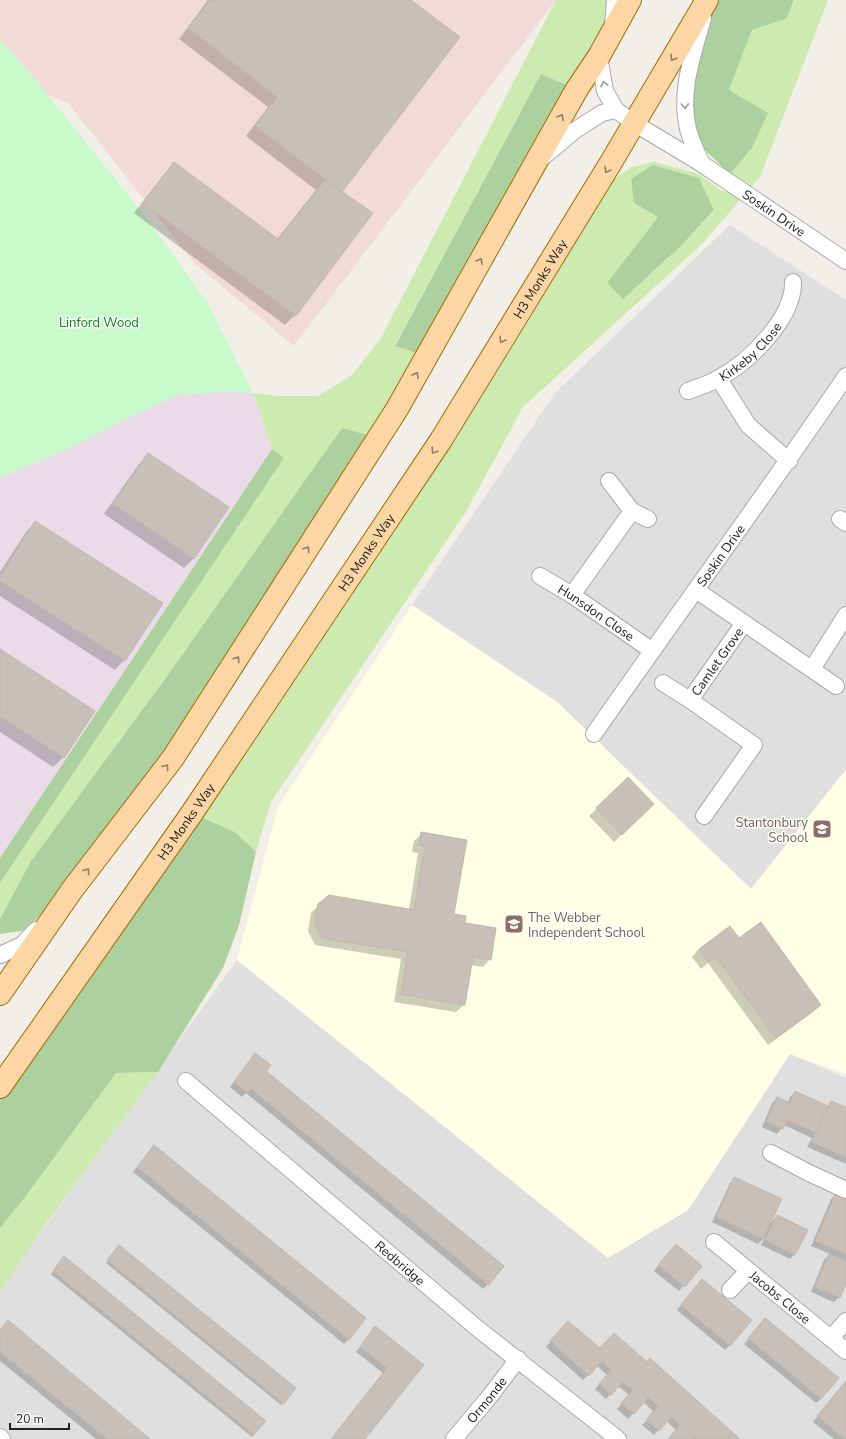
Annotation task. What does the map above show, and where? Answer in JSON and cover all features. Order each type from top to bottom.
[{"type":"main road","points":[[0,994],[72,890],[173,758],[393,414],[536,164],[577,89],[599,56],[630,0]]},
{"type":"main road","name":"H3 Monks Way","points":[[0,1087],[192,813],[441,440],[707,0]]},
{"type":"street","points":[[613,30],[615,0]]},
{"type":"street","points":[[702,164],[688,130],[685,109],[690,62],[707,0]]},
{"type":"street","name":"Soskin Drive","points":[[599,56],[605,91],[616,110],[634,123],[702,164],[846,261]]},
{"type":"street","points":[[536,164],[574,131],[602,113],[616,110]]},
{"type":"street","name":"Kirkeby Close","points":[[688,390],[719,379],[763,344],[779,324],[798,288]]},
{"type":"street","name":"Soskin Drive","points":[[594,734],[651,650],[789,461],[846,376]]},
{"type":"street","points":[[719,379],[748,425],[789,461]]},
{"type":"street","points":[[609,481],[632,511],[648,519]]},
{"type":"street","points":[[572,595],[632,511]]},
{"type":"street","name":"Hunsdon Close","points":[[540,576],[572,595],[651,650]]},
{"type":"street","name":"Camlet Grove","points":[[696,590],[836,686]]},
{"type":"street","points":[[812,669],[846,615]]},
{"type":"street","name":"Camlet Grove","points":[[690,700],[744,623]]},
{"type":"street","name":"Camlet Grove","points":[[663,683],[754,745],[704,816]]},
{"type":"street","points":[[0,956],[22,945],[72,890]]},
{"type":"street","name":"Redbridge","points":[[186,1081],[477,1328],[618,1439]]},
{"type":"street","points":[[771,1153],[807,1180],[846,1190]]},
{"type":"street","name":"Jacobs Close","points":[[714,1242],[846,1352]]},
{"type":"street","points":[[730,1290],[748,1271]]},
{"type":"street","points":[[830,1338],[846,1320]]},
{"type":"street","name":"Ormonde","points":[[454,1439],[490,1396],[518,1359]]},
{"type":"shaded area","points":[[0,0],[556,0],[294,346],[195,264],[68,103],[47,94],[0,40]]},
{"type":"shaded area","points":[[730,225],[846,300],[846,769],[751,889],[557,702],[412,605],[555,393]]},
{"type":"shaded area","points":[[231,391],[253,393],[272,449],[0,858],[0,478],[69,448],[130,417],[178,395]]},
{"type":"shaded area","name":"The Webber Independent School","points":[[412,605],[557,702],[751,889],[846,770],[846,1074],[790,1054],[688,1210],[608,1258],[237,960],[278,807]]},
{"type":"shaded area","points":[[237,960],[608,1258],[688,1210],[790,1054],[846,1078],[846,1439],[0,1439],[0,1289]]},
{"type":"green space","points":[[556,0],[615,0],[577,89],[541,74],[395,345],[426,356],[378,438],[342,429],[165,679],[31,861],[0,919],[0,883],[284,458],[272,449],[253,393],[278,396],[318,396],[352,375],[381,338]]},
{"type":"green space","points":[[708,0],[794,0],[786,19],[752,30],[729,90],[768,113],[752,148],[730,174],[709,154],[688,130],[686,91]]},
{"type":"green space","points":[[794,0],[828,0],[760,177],[702,244],[523,407],[467,510],[271,802],[256,852],[235,832],[192,813],[612,180],[632,167],[654,162],[699,174],[721,191],[746,193],[730,174],[752,148],[728,91],[752,30],[786,19]],"holes":[[[634,203],[714,211],[681,246],[649,276],[607,283],[658,217]]]},
{"type":"green space","name":"Linford Wood","points":[[0,39],[32,75],[145,216],[207,302],[253,393],[231,391],[178,395],[130,417],[69,448],[0,478]]},
{"type":"green space","points":[[541,74],[577,89],[426,356],[395,346]]},
{"type":"green space","points":[[653,165],[699,178],[714,210],[681,246],[623,299],[607,283],[658,217],[634,203],[631,179]]},
{"type":"green space","points":[[342,428],[378,438],[72,890],[22,931],[0,934],[0,919],[31,861],[165,679]]},
{"type":"green space","points":[[272,449],[284,458],[0,883],[0,858]]},
{"type":"green space","points":[[192,813],[235,832],[256,852],[239,925],[223,968],[158,1072],[116,1073],[26,1196],[0,1228],[0,1087]]},
{"type":"green space","points":[[158,1072],[48,1221],[0,1292],[0,1228],[26,1196],[116,1073]]},
{"type":"building","points":[[210,0],[411,0],[460,37],[342,192],[255,126],[277,97],[188,28]]},
{"type":"building","points":[[174,162],[278,239],[325,180],[373,213],[296,316],[143,203]]},
{"type":"building","points":[[148,453],[229,507],[194,559],[113,504]]},
{"type":"building","points":[[35,521],[163,603],[125,661],[0,581],[0,576]]},
{"type":"building","points":[[0,649],[95,711],[64,758],[0,716]]},
{"type":"building","points":[[628,777],[654,804],[622,835],[596,808]]},
{"type":"building","points":[[421,832],[467,840],[454,914],[466,916],[465,923],[496,928],[491,960],[473,957],[465,1005],[401,994],[408,952],[322,938],[315,923],[318,904],[329,895],[414,910],[425,846],[419,845]]},
{"type":"building","points":[[761,922],[821,1005],[776,1038],[716,957],[708,962],[699,949],[730,926],[739,938]]},
{"type":"building","points":[[255,1053],[271,1065],[266,1071],[504,1266],[489,1285],[251,1089],[248,1093],[234,1082]]},
{"type":"building","points":[[795,1091],[828,1106],[816,1133],[787,1120],[783,1129],[766,1122],[777,1097],[790,1103]]},
{"type":"building","points":[[831,1101],[846,1107],[846,1157],[811,1142]]},
{"type":"building","points":[[154,1145],[366,1318],[349,1340],[137,1167]]},
{"type":"building","points":[[734,1177],[782,1199],[763,1239],[716,1217]]},
{"type":"building","points":[[836,1193],[846,1198],[846,1254],[815,1241]]},
{"type":"building","points":[[777,1215],[808,1230],[795,1255],[765,1240]]},
{"type":"building","points":[[676,1244],[702,1266],[685,1287],[658,1265]]},
{"type":"building","points":[[119,1245],[296,1388],[284,1404],[107,1260]]},
{"type":"building","points":[[829,1254],[846,1261],[846,1284],[840,1298],[815,1287]]},
{"type":"building","points":[[64,1256],[266,1421],[254,1435],[53,1271]]},
{"type":"building","points":[[702,1279],[752,1320],[730,1346],[681,1305]]},
{"type":"building","points":[[765,1318],[839,1378],[821,1399],[748,1338]]},
{"type":"building","points":[[8,1320],[150,1439],[107,1439],[0,1352],[0,1330]]},
{"type":"building","points":[[568,1321],[600,1348],[614,1333],[647,1362],[650,1358],[663,1370],[643,1393],[648,1398],[634,1414],[621,1403],[633,1390],[623,1382],[611,1395],[599,1384],[611,1370],[602,1361],[589,1376],[550,1341]]},
{"type":"building","points":[[375,1326],[424,1365],[365,1439],[331,1439],[387,1368],[360,1347]]},
{"type":"building","points":[[663,1370],[740,1439],[696,1439],[694,1437],[692,1439],[668,1439],[680,1425],[671,1417],[659,1431],[646,1420],[658,1406],[643,1393]]},
{"type":"building","points":[[846,1381],[846,1439],[844,1439],[817,1416]]},
{"type":"place","name":"Stantonbury School","points":[[822,829]]},
{"type":"place","name":"The Webber Independent School","points":[[514,924]]}]
